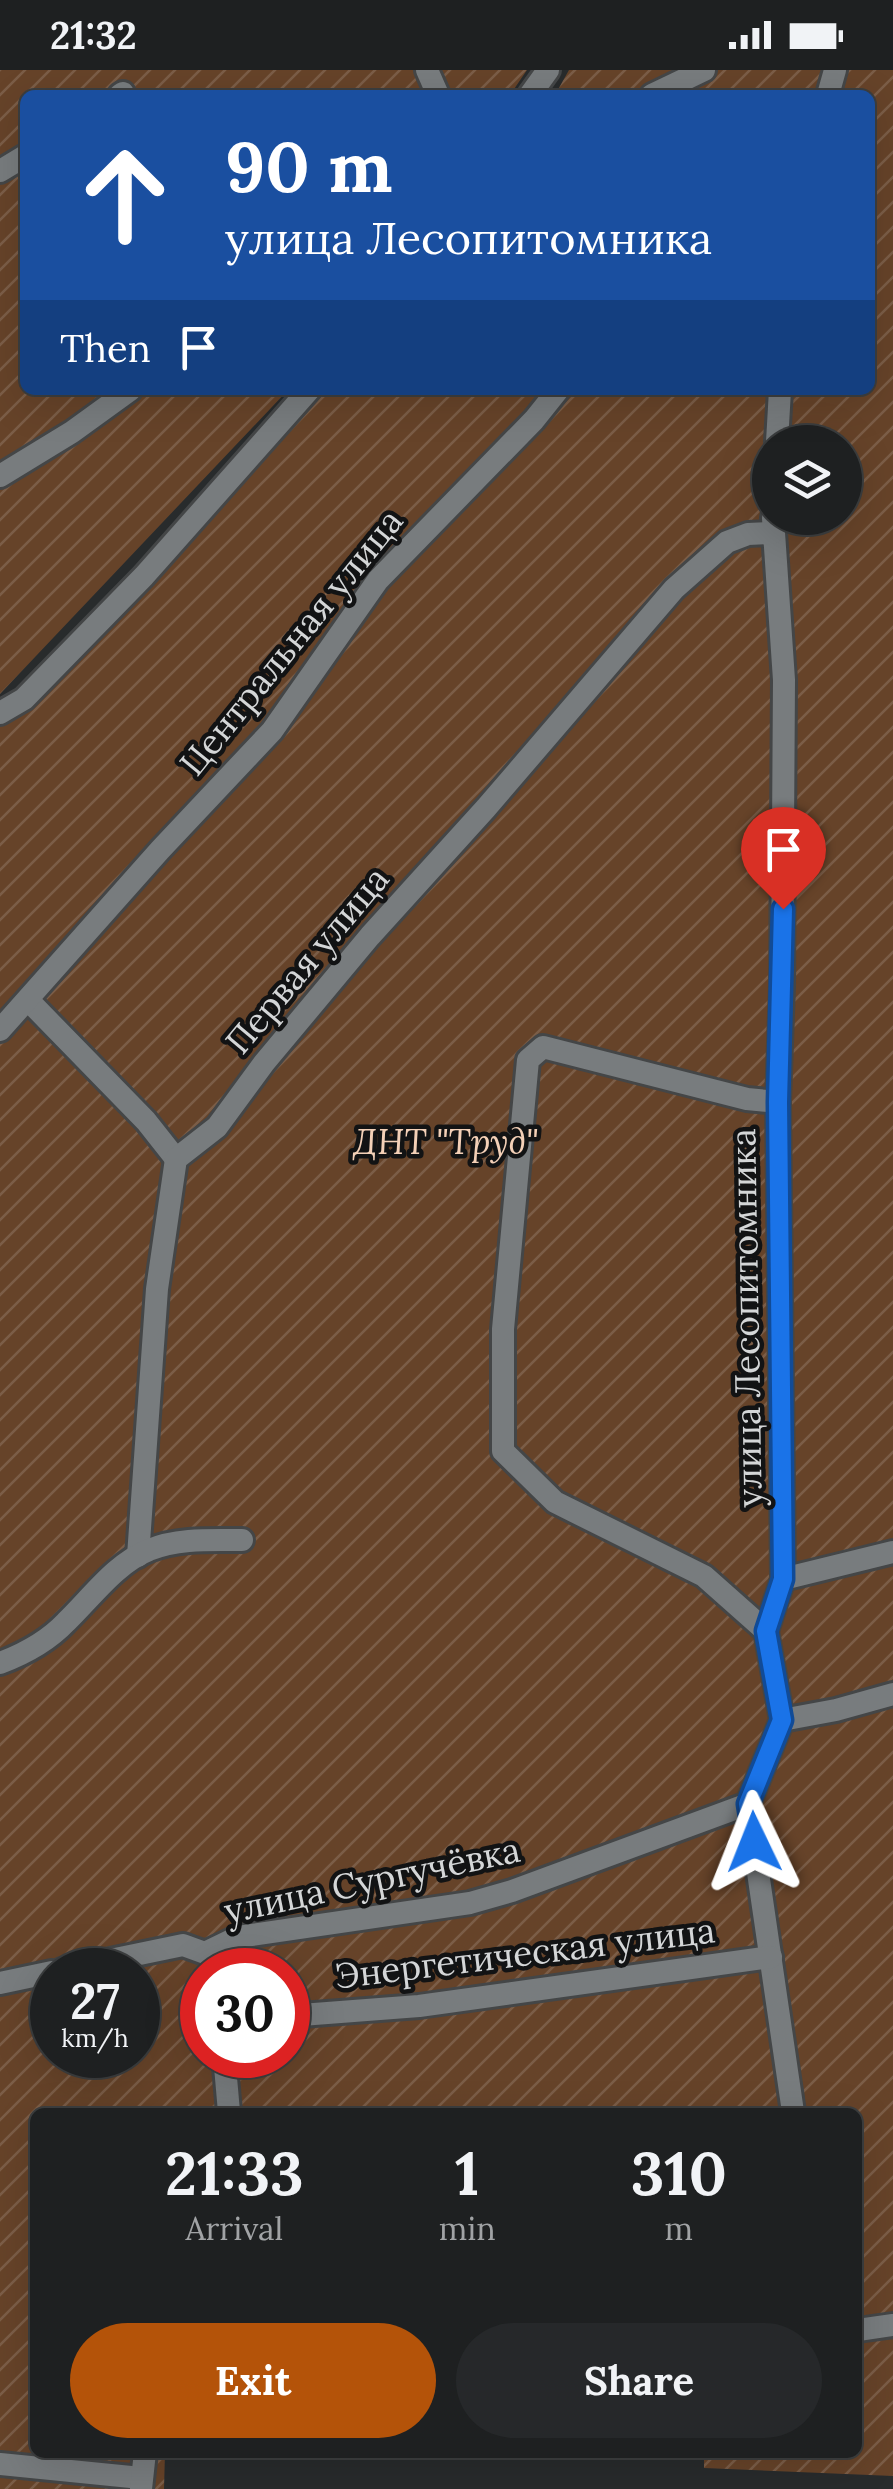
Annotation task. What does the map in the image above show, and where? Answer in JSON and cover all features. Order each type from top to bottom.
[{"type":"street","points":[[662,90],[704,70]]},
{"type":"street","points":[[0,476],[123,395]]},
{"type":"street","points":[[0,713],[24,699],[144,576],[305,395]]},
{"type":"street","name":"Центральная улица","points":[[0,1030],[272,731],[378,580],[554,395]]},
{"type":"street","points":[[778,425],[780,395]]},
{"type":"street","name":"Первая улица","points":[[176,1159],[217,1127],[264,1063],[370,936],[674,589],[727,542],[752,532]]},
{"type":"street","name":"улица Лесопитомника","points":[[773,535],[784,680],[778,1102],[783,1579]]},
{"type":"street","points":[[28,1000],[146,1122],[176,1159],[156,1289],[138,1556]]},
{"type":"street","points":[[766,1631],[704,1576],[555,1502],[503,1452],[503,1329],[528,1060],[543,1047],[747,1099],[778,1102]]},
{"type":"street","points":[[0,1663],[23,1655],[63,1626],[92,1595],[147,1550],[175,1543],[242,1540]]},
{"type":"street","points":[[792,2108],[748,1804],[782,1720],[766,1631],[783,1579],[893,1552]]},
{"type":"street","points":[[782,1720],[893,1694]]},
{"type":"street","name":"улица Сургучёвка","points":[[224,1948],[238,1937],[470,1903],[748,1804]]},
{"type":"street","name":"улица Сургучёвка","points":[[160,1950],[183,1945],[188,1948]]},
{"type":"street","name":"Энергетическая улица","points":[[310,2014],[419,2006],[771,1957]]},
{"type":"street","points":[[0,1982],[30,1976]]},
{"type":"street","points":[[226,2078],[228,2108]]},
{"type":"street","points":[[862,2330],[893,2326]]},
{"type":"street","points":[[0,2464],[141,2484],[144,2458]]},
{"type":"green space","points":[[0,70],[527,70],[513,90],[20,90],[20,395],[283,395],[0,694]]},
{"type":"green space","name":"ДНТ \"Труд\"","points":[[569,70],[893,70],[893,2476],[704,2468],[704,2458],[862,2458],[862,2108],[802,2108],[753,1817],[789,2108],[30,2108],[30,2458],[165,2458],[164,2489],[0,2489],[0,726],[28,712],[316,395],[875,395],[875,90],[558,90]]},
{"type":"route","points":[[754,1842],[748,1804],[782,1720],[766,1631],[783,1579],[778,1102],[783,909]]}]
